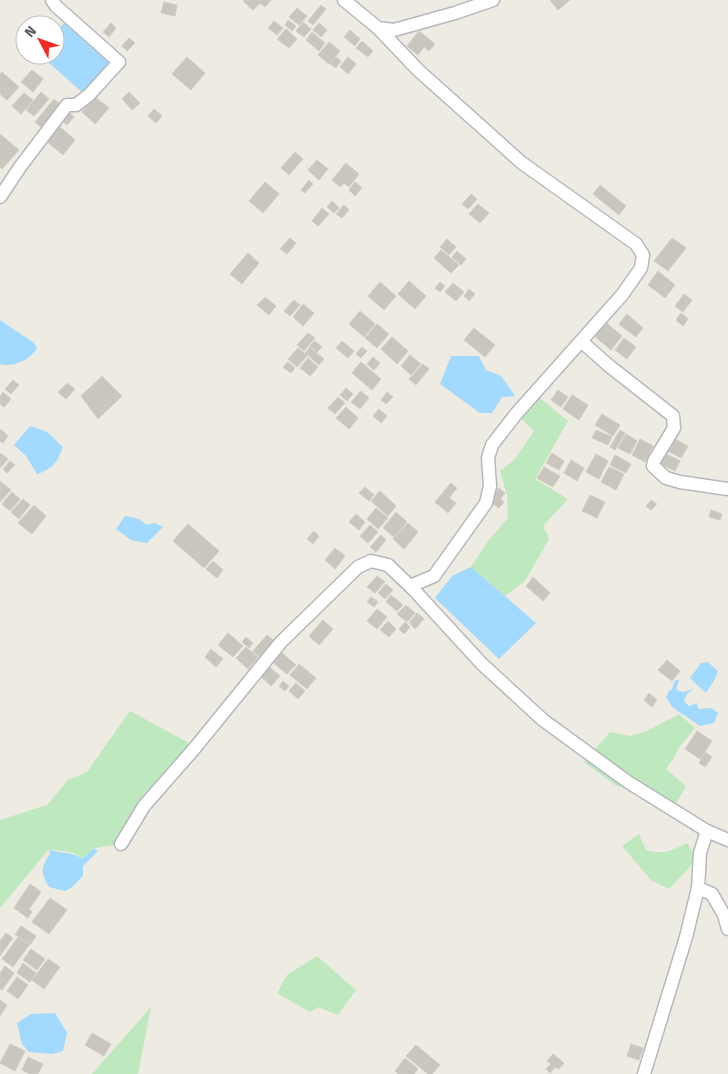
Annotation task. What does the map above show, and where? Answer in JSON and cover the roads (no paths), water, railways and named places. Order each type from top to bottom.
[{"type":"street","points":[[0,197],[67,105],[76,105],[89,95],[119,62],[56,6],[52,0]]},
{"type":"street","points":[[344,0],[378,28],[418,70],[522,163],[636,244],[643,256],[642,268],[622,295],[516,414],[492,445],[488,458],[490,486],[486,503],[434,576],[410,586]]},
{"type":"street","points":[[378,28],[394,30],[493,0]]},
{"type":"street","points":[[581,341],[608,365],[673,416],[674,428],[654,461],[653,466],[666,478],[728,489]]},
{"type":"street","points":[[121,844],[144,806],[194,749],[281,642],[358,567],[371,561],[388,565],[482,664],[543,720],[628,782],[707,831],[728,840]]},
{"type":"street","points":[[644,1074],[686,937],[698,888],[700,853],[707,831]]},
{"type":"street","points":[[698,888],[712,894],[724,915],[728,929]]},
{"type":"water","points":[[65,24],[110,64],[84,94],[51,65],[65,65]]},
{"type":"water","points":[[0,320],[33,342],[37,348],[21,362],[10,365],[0,364]]},
{"type":"water","points":[[451,356],[479,356],[486,370],[501,376],[515,396],[502,397],[492,413],[480,413],[440,384]]},
{"type":"water","points":[[30,426],[47,432],[63,447],[54,464],[47,470],[37,474],[26,456],[14,445]]},
{"type":"water","points":[[125,516],[139,519],[147,525],[155,523],[163,527],[147,543],[131,540],[116,529]]},
{"type":"water","points":[[471,567],[536,623],[499,659],[435,598],[452,576]]},
{"type":"water","points":[[708,662],[718,671],[706,693],[690,678],[701,663]]},
{"type":"water","points":[[675,680],[679,680],[676,690],[684,692],[694,689],[687,694],[684,701],[689,706],[697,703],[698,709],[711,708],[718,713],[714,723],[700,726],[672,707],[666,697],[672,689]]},
{"type":"water","points":[[94,848],[98,851],[83,866],[83,876],[71,888],[65,891],[49,887],[43,870],[50,853],[49,849],[74,854],[82,859]]},
{"type":"water","points":[[55,1013],[67,1033],[63,1051],[52,1054],[29,1052],[22,1044],[17,1023],[31,1014]]}]
